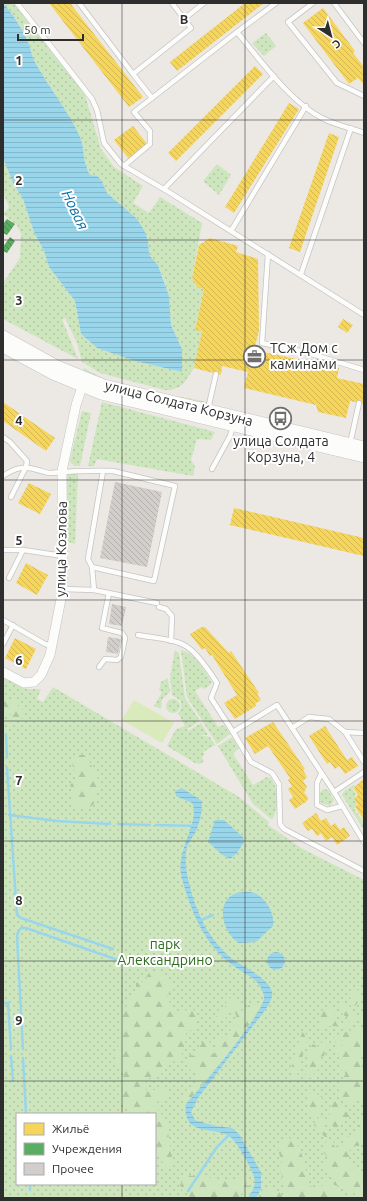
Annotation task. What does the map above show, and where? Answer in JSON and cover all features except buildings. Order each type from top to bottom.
[{"type":"street","name":"улица Солдата Корзуна","points":[[3,336],[84,383]]},
{"type":"street","name":"улица Солдата Корзуна","points":[[3,347],[53,374],[84,383],[127,392],[206,416],[349,449],[364,457]]},
{"type":"street","name":"улица Козлова","points":[[3,672],[24,683],[38,680],[46,665],[52,646],[63,589],[62,471],[75,409],[84,383]]},
{"type":"street","name":"улица Солдата Корзуна","points":[[206,416],[233,427],[349,449],[364,447]]},
{"type":"lane","points":[[17,3],[92,99],[97,110],[104,143],[124,166],[164,189],[362,313],[364,306]]},
{"type":"lane","points":[[79,3],[152,98]]},
{"type":"lane","points":[[133,74],[191,28],[172,3]]},
{"type":"lane","points":[[184,19],[204,3]]},
{"type":"lane","points":[[124,166],[150,144],[150,131],[134,112],[276,3]]},
{"type":"lane","points":[[313,3],[288,22],[337,83],[364,96]]},
{"type":"lane","points":[[334,3],[364,43]]},
{"type":"lane","points":[[237,32],[274,76],[298,101],[323,118],[364,133]]},
{"type":"lane","points":[[164,189],[274,76]]},
{"type":"lane","points":[[231,231],[306,106]]},
{"type":"lane","points":[[301,274],[351,128]]},
{"type":"lane","points":[[268,254],[262,343],[305,352],[364,370]]},
{"type":"lane","points":[[206,416],[216,374]]},
{"type":"lane","points":[[349,449],[360,403]]},
{"type":"lane","points":[[212,469],[230,436],[233,427]]},
{"type":"lane","points":[[3,437],[20,451],[27,460],[26,467],[11,497]]},
{"type":"lane","points":[[3,476],[11,470],[26,467],[48,473],[62,471],[103,471],[175,486],[154,581],[92,567]]},
{"type":"lane","points":[[94,590],[92,567],[88,559],[103,471]]},
{"type":"lane","points":[[3,550],[23,550],[63,556]]},
{"type":"lane","points":[[9,578],[23,550]]},
{"type":"lane","points":[[63,589],[94,590],[158,605],[166,609],[172,616],[170,641]]},
{"type":"lane","points":[[100,667],[106,659],[117,660],[121,657],[125,638],[122,633],[102,628],[109,593]]},
{"type":"lane","points":[[3,620],[45,644],[52,646]]},
{"type":"lane","points":[[3,644],[13,625]]},
{"type":"lane","points":[[138,635],[185,645],[209,671],[217,683],[212,698],[251,762],[272,773],[279,784],[280,824],[284,828],[364,871]]},
{"type":"lane","points":[[233,732],[277,705],[334,792],[364,842]]},
{"type":"lane","points":[[292,728],[309,717],[329,719],[345,732],[364,762]]},
{"type":"lane","points":[[345,732],[364,733]]},
{"type":"lane","points":[[334,792],[364,772]]},
{"type":"lane","points":[[321,774],[317,783],[317,805],[327,810],[342,806]]},
{"type":"green space","points":[[3,3],[13,3],[85,95],[101,149],[114,167],[143,186],[133,203],[149,213],[160,197],[202,223],[192,278],[198,288],[204,289],[195,329],[202,331],[194,368],[184,383],[179,387],[171,390],[165,390],[100,373],[82,362],[77,343],[65,318],[62,319],[78,359],[3,319],[3,283],[20,258],[21,234],[17,225],[3,214],[9,207],[3,193],[3,158],[13,183],[23,199],[34,232],[44,251],[49,267],[75,301],[81,334],[97,348],[135,361],[182,372],[182,349],[171,325],[169,296],[158,265],[149,255],[130,214],[107,193],[97,176],[90,175],[87,170],[82,142],[75,127],[35,62],[29,44],[21,28]]},
{"type":"green space","points":[[266,33],[276,46],[264,56],[252,43]]},
{"type":"green space","points":[[217,164],[231,175],[219,195],[203,181]]},
{"type":"green space","points":[[84,368],[98,376],[128,386],[82,375]]},
{"type":"green space","points":[[130,387],[144,390],[208,402],[207,406]]},
{"type":"green space","points":[[102,402],[215,432],[211,440],[197,439],[191,460],[195,467],[193,476],[97,459],[94,466],[88,466]]},
{"type":"green space","points":[[82,411],[91,413],[80,466],[75,466],[70,460]]},
{"type":"green space","points":[[78,473],[75,544],[69,542],[67,539],[66,474]]},
{"type":"green space","points":[[175,650],[179,653],[185,698],[200,721],[187,729],[188,731],[201,723],[208,735],[200,735],[210,737],[215,745],[203,752],[205,754],[202,757],[204,761],[200,764],[195,763],[167,746],[176,729],[185,726],[178,713],[181,709],[181,701],[172,695],[170,677]]},
{"type":"green space","points":[[181,650],[191,655],[195,659],[212,683],[205,689],[201,687],[195,691],[218,727],[224,725],[230,734],[217,744],[187,697]]},
{"type":"green space","name":"парк Александрино","points":[[3,677],[28,689],[41,689],[37,699],[43,702],[53,687],[239,797],[269,822],[268,825],[301,848],[364,880],[364,1198],[3,1198]]},
{"type":"green space","points":[[168,678],[170,692],[162,699],[161,709],[154,706],[162,692],[159,690],[161,682]]},
{"type":"green space","points":[[3,699],[16,701],[17,705],[25,712],[22,719],[11,724],[9,722],[12,716],[11,714],[3,716]]},
{"type":"green space","points":[[173,699],[178,701],[180,706],[178,711],[173,713],[168,711],[166,706],[168,701]]},
{"type":"green space","points":[[134,700],[174,723],[162,743],[122,720]]},
{"type":"green space","points":[[232,737],[239,748],[233,754],[253,785],[267,777],[271,778],[274,783],[277,793],[277,805],[272,820],[253,804],[218,746]]},
{"type":"green space","points":[[77,755],[86,755],[99,781],[99,788],[94,804],[90,807],[80,808],[72,803],[72,789],[70,785],[78,777],[73,769],[72,759]]},
{"type":"green space","points":[[354,785],[353,789],[356,794],[354,799],[357,805],[354,809],[364,822],[364,830],[342,795],[344,791]]},
{"type":"green space","points":[[323,789],[328,790],[334,800],[330,806],[320,802],[319,794]]},
{"type":"green space","points":[[154,971],[161,973],[172,986],[172,990],[167,996],[176,1017],[188,1009],[194,1010],[198,1017],[195,1027],[186,1033],[185,1047],[180,1059],[164,1065],[164,1072],[155,1078],[148,1078],[145,1084],[146,1090],[165,1088],[170,1091],[163,1099],[154,1104],[166,1120],[172,1157],[170,1167],[166,1167],[156,1155],[156,1113],[129,1113],[118,1093],[124,1074],[115,1060],[120,1032],[119,1012],[129,1004],[128,998],[136,993],[136,983],[145,981],[148,974]]},
{"type":"green space","points":[[355,989],[360,991],[361,998],[355,1006],[352,1006],[349,991]]},
{"type":"green space","points":[[230,998],[237,1001],[241,1011],[251,1004],[254,1004],[257,1008],[262,1007],[233,1047],[186,1104],[183,1100],[186,1096],[186,1091],[189,1087],[196,1087],[199,1083],[195,1078],[198,1072],[188,1068],[188,1057],[190,1055],[196,1056],[197,1050],[203,1042],[210,1042],[213,1045],[212,1053],[215,1055],[214,1049],[217,1046],[217,1037],[224,1038],[227,1042],[227,1035],[236,1022],[236,1014],[229,1010],[229,1006],[225,1002]]},
{"type":"green space","points":[[339,1004],[350,1006],[352,1009],[352,1014],[347,1017],[343,1015]]},
{"type":"green space","points":[[226,1006],[228,1013],[225,1020],[217,1023],[215,1021],[219,1009]]},
{"type":"green space","points":[[327,1006],[332,1007],[336,1018],[342,1023],[346,1021],[349,1023],[352,1017],[364,1016],[364,1020],[354,1021],[351,1024],[351,1028],[331,1026],[319,1028],[320,1016]]},
{"type":"green space","points":[[358,1027],[364,1029],[364,1050],[361,1057],[364,1089],[362,1091],[364,1097],[362,1099],[357,1098],[355,1102],[348,1104],[343,1102],[338,1088],[343,1083],[342,1079],[346,1074],[341,1070],[344,1066],[340,1063],[341,1058],[336,1049],[343,1045],[336,1043],[333,1039],[336,1035],[343,1034],[348,1030],[351,1031]]},
{"type":"green space","points":[[303,1031],[308,1037],[296,1080],[292,1079],[291,1069],[294,1055]]},
{"type":"green space","points":[[323,1038],[330,1043],[326,1047],[324,1056],[320,1057],[318,1070],[314,1073],[315,1076],[309,1078],[305,1073],[308,1062],[307,1055],[313,1044],[321,1048]]},
{"type":"green space","points":[[310,1093],[322,1096],[319,1113],[317,1115],[313,1115],[308,1108],[307,1097]]},
{"type":"green space","points":[[334,1100],[351,1116],[337,1129],[329,1123],[328,1119],[330,1115],[329,1109]]},
{"type":"green space","points":[[320,1116],[325,1118],[326,1123],[323,1129],[329,1140],[332,1138],[336,1140],[333,1144],[335,1147],[343,1143],[345,1137],[355,1136],[359,1130],[359,1122],[364,1119],[364,1143],[360,1141],[359,1146],[354,1146],[349,1151],[349,1164],[364,1179],[364,1198],[354,1198],[355,1194],[348,1190],[345,1192],[343,1187],[334,1185],[331,1181],[331,1173],[324,1170],[328,1162],[328,1158],[324,1153],[324,1146],[326,1144],[325,1137],[314,1125],[315,1121]]},
{"type":"green space","points":[[293,1138],[299,1147],[309,1185],[313,1188],[325,1185],[325,1182],[328,1179],[331,1181],[330,1185],[341,1195],[339,1198],[288,1198],[283,1188],[282,1175],[278,1168],[282,1162],[278,1150],[278,1144],[284,1140]]},
{"type":"green space","points":[[198,1173],[210,1178],[227,1181],[239,1179],[245,1176],[248,1178],[246,1185],[251,1187],[248,1192],[241,1194],[238,1198],[190,1198],[188,1193],[182,1190],[180,1185],[187,1174],[192,1176]]},
{"type":"green space","points":[[272,1187],[279,1192],[283,1198],[258,1198],[263,1189]]},
{"type":"water","name":"Новая","points":[[3,3],[21,28],[29,44],[35,62],[75,127],[82,142],[87,170],[90,175],[97,176],[101,180],[107,193],[137,219],[144,230],[148,241],[149,255],[158,265],[169,296],[171,325],[182,349],[182,372],[135,361],[97,348],[81,334],[75,301],[49,267],[44,251],[34,232],[23,199],[13,183],[3,158]]},
{"type":"water","points":[[182,788],[202,801],[199,822],[187,847],[186,856],[188,877],[198,912],[207,930],[224,952],[261,977],[270,987],[272,992],[271,999],[266,1009],[198,1098],[191,1112],[195,1120],[215,1126],[232,1128],[239,1134],[261,1172],[261,1189],[256,1198],[248,1198],[253,1190],[255,1181],[254,1177],[245,1157],[232,1139],[222,1133],[200,1129],[194,1126],[189,1122],[186,1114],[186,1104],[217,1068],[244,1033],[262,1005],[264,997],[260,986],[256,981],[231,964],[213,947],[194,915],[182,879],[181,858],[191,828],[194,811],[192,803],[176,796],[175,791]]},
{"type":"water","points":[[215,820],[224,820],[243,837],[244,842],[237,853],[230,859],[221,854],[208,842]]},
{"type":"water","points":[[240,892],[250,892],[260,896],[268,904],[272,915],[273,926],[256,942],[239,943],[229,933],[226,927],[223,919],[224,905],[234,894]]},
{"type":"water","points":[[276,952],[282,955],[285,961],[282,967],[276,970],[270,967],[267,961],[270,955]]},
{"type":"waterway","points":[[6,735],[7,757]]},
{"type":"waterway","points":[[7,768],[17,915],[21,918],[113,949]]},
{"type":"waterway","points":[[9,815],[57,821],[110,824]]},
{"type":"waterway","points":[[118,824],[150,825]]},
{"type":"waterway","points":[[156,825],[195,826]]},
{"type":"waterway","points":[[199,921],[213,915]]},
{"type":"waterway","points":[[23,1049],[17,937],[21,928],[26,928],[118,960]]},
{"type":"waterway","points":[[3,1003],[8,1003],[11,1049]]},
{"type":"waterway","points":[[11,1056],[13,1081]]},
{"type":"waterway","points":[[23,1058],[26,1113]]},
{"type":"waterway","points":[[188,1191],[217,1147],[230,1134]]},
{"type":"waterway","points":[[30,1185],[30,1190]]},
{"type":"place","name":"ТСж Дом с каминами","points":[[254,356]]},
{"type":"place","name":"улица Солдата Корзуна, 4","points":[[281,419]]}]
